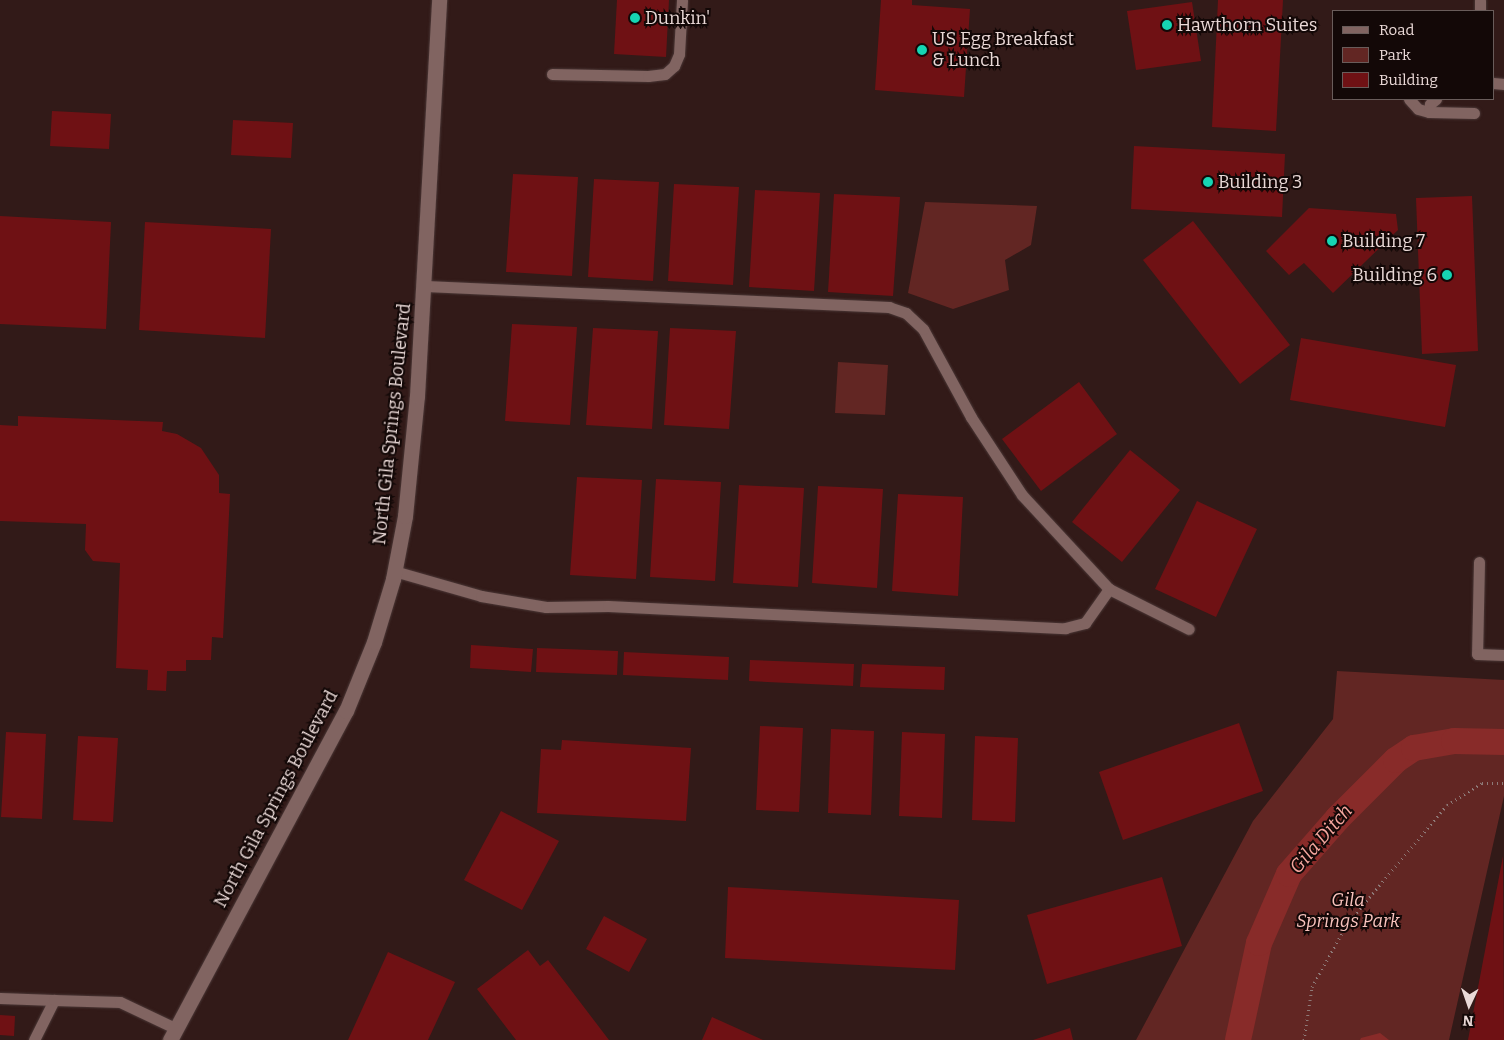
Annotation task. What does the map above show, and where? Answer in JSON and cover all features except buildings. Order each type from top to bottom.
[{"type":"street","name":"North Gila Springs Boulevard","points":[[174,1034],[346,711],[374,642],[394,571],[405,516],[425,286],[439,0]]},
{"type":"lane","points":[[552,74],[648,76],[665,74],[674,66],[679,54],[682,0]]},
{"type":"lane","points":[[1410,100],[1418,109],[1429,112],[1474,113]]},
{"type":"lane","points":[[1429,112],[1435,100]]},
{"type":"lane","points":[[425,286],[889,307],[906,312],[923,329],[970,417],[1022,495],[1109,589],[1189,628]]},
{"type":"lane","points":[[1479,562],[1477,654],[1504,655]]},
{"type":"lane","points":[[394,571],[480,596],[546,607],[608,606],[1065,628],[1086,623],[1109,589]]},
{"type":"lane","points":[[0,998],[120,1002],[174,1034]]},
{"type":"lane","points":[[34,1040],[54,1000]]},
{"type":"path","points":[[1304,1040],[1312,986],[1347,924],[1447,805],[1482,783],[1504,783]]},
{"type":"green space","points":[[925,202],[1037,206],[1031,245],[1005,260],[1009,290],[953,309],[908,293]]},
{"type":"green space","points":[[838,362],[888,365],[885,415],[835,413]]},
{"type":"green space","name":"Gila Springs Park","points":[[1337,671],[1504,680],[1504,796],[1449,1040],[1136,1040],[1253,821],[1333,719]]},
{"type":"shaded area","points":[[1380,1033],[1389,1040],[1360,1040],[1361,1038]]},
{"type":"waterway","name":"Gila Ditch","points":[[1238,1040],[1259,943],[1289,874],[1338,818],[1396,760],[1414,748],[1454,741],[1504,742]]},
{"type":"place","name":"Dunkin'","points":[[635,18]]},
{"type":"place","name":"Hawthorn Suites","points":[[1167,25]]},
{"type":"place","name":"US Egg Breakfast & Lunch","points":[[922,50]]},
{"type":"place","name":"Building 3","points":[[1208,182]]},
{"type":"place","name":"Building 7","points":[[1332,241]]},
{"type":"place","name":"Building 6","points":[[1447,275]]}]
